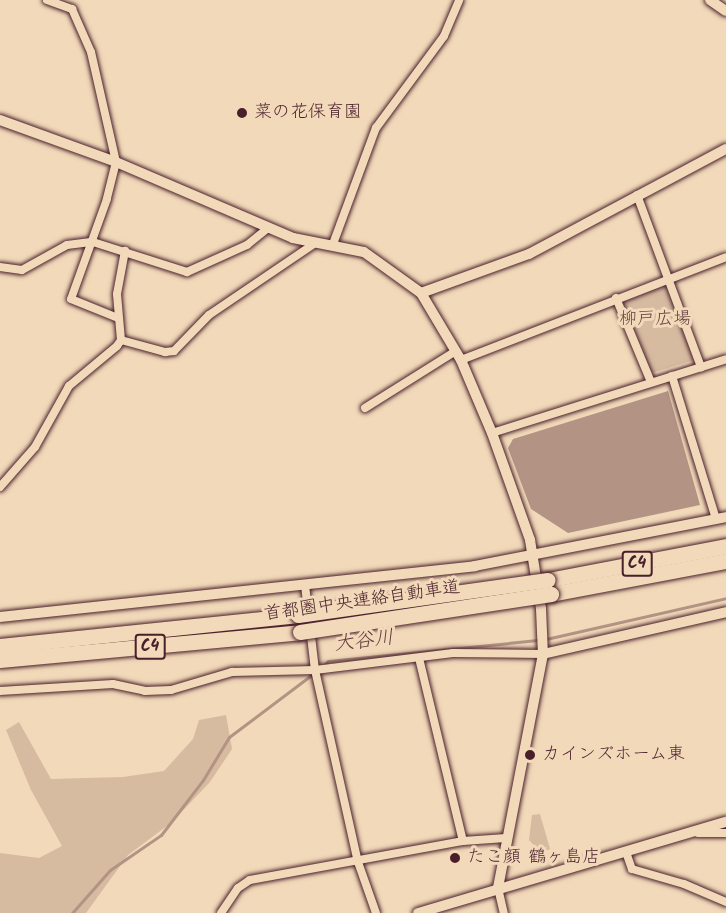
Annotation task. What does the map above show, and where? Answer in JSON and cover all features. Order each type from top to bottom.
[{"type":"highway","name":"首都圏中央連絡自動車道","points":[[0,646],[550,587],[726,546]]},
{"type":"highway","name":"首都圏中央連絡自動車道","points":[[0,660],[300,632],[550,587],[726,561]]},
{"type":"street","points":[[47,0],[72,9],[91,52],[116,162],[93,242],[71,299],[118,318]]},
{"type":"street","points":[[333,244],[376,128],[444,36],[459,0]]},
{"type":"street","points":[[710,0],[726,11]]},
{"type":"street","points":[[0,120],[116,162],[268,228],[314,244],[333,244],[364,252],[421,293],[459,356],[492,433],[532,554],[543,654],[498,888],[504,913]]},
{"type":"street","points":[[421,293],[529,254],[726,149]]},
{"type":"street","points":[[637,195],[701,367]]},
{"type":"street","points":[[0,267],[22,270],[68,245],[93,242],[187,272],[247,245],[268,228]]},
{"type":"street","points":[[121,340],[165,352],[174,351],[209,315],[314,244]]},
{"type":"street","points":[[121,340],[117,294],[125,251]]},
{"type":"street","points":[[365,408],[459,356],[726,257]]},
{"type":"street","points":[[616,298],[651,382]]},
{"type":"street","points":[[0,487],[3,489],[35,447],[69,386],[121,340]]},
{"type":"street","points":[[492,433],[726,359]]},
{"type":"street","points":[[0,617],[475,566],[721,518],[672,376]]},
{"type":"street","points":[[305,585],[315,670],[358,861],[376,913]]},
{"type":"street","points":[[0,691],[113,684],[145,691],[171,690],[232,672],[315,670],[453,654],[543,654],[726,612]]},
{"type":"street","points":[[419,658],[463,841]]},
{"type":"street","points":[[418,913],[726,822]]},
{"type":"street","points":[[691,833],[726,833]]},
{"type":"street","points":[[221,913],[238,888],[249,880],[463,841],[506,838]]},
{"type":"street","points":[[626,852],[632,869],[684,884],[726,902]]},
{"type":"green space","name":"柳戸広場","points":[[666,285],[694,360],[652,373],[623,302]]},
{"type":"green space","points":[[226,715],[232,749],[210,782],[171,823],[128,855],[86,913],[0,913],[0,853],[39,858],[62,846],[31,790],[6,730],[19,722],[51,779],[123,777],[164,771],[193,739],[199,720]]},
{"type":"green space","points":[[540,814],[550,849],[541,853],[529,840],[532,815]]},
{"type":"shaded area","points":[[668,391],[700,505],[568,533],[531,509],[508,448],[513,439]]},
{"type":"waterway","name":"大谷川","points":[[546,639],[726,598]]},
{"type":"waterway","name":"大谷川","points":[[322,667],[328,661],[540,640]]},
{"type":"waterway","name":"大谷川","points":[[72,913],[110,870],[161,835],[203,780],[229,737],[314,673]]},
{"type":"place","name":"菜の花保育園","points":[[242,113]]},
{"type":"place","name":"カインズホーム東","points":[[530,755]]},
{"type":"place","name":"たこ顔 鶴ヶ島店","points":[[455,858]]}]
